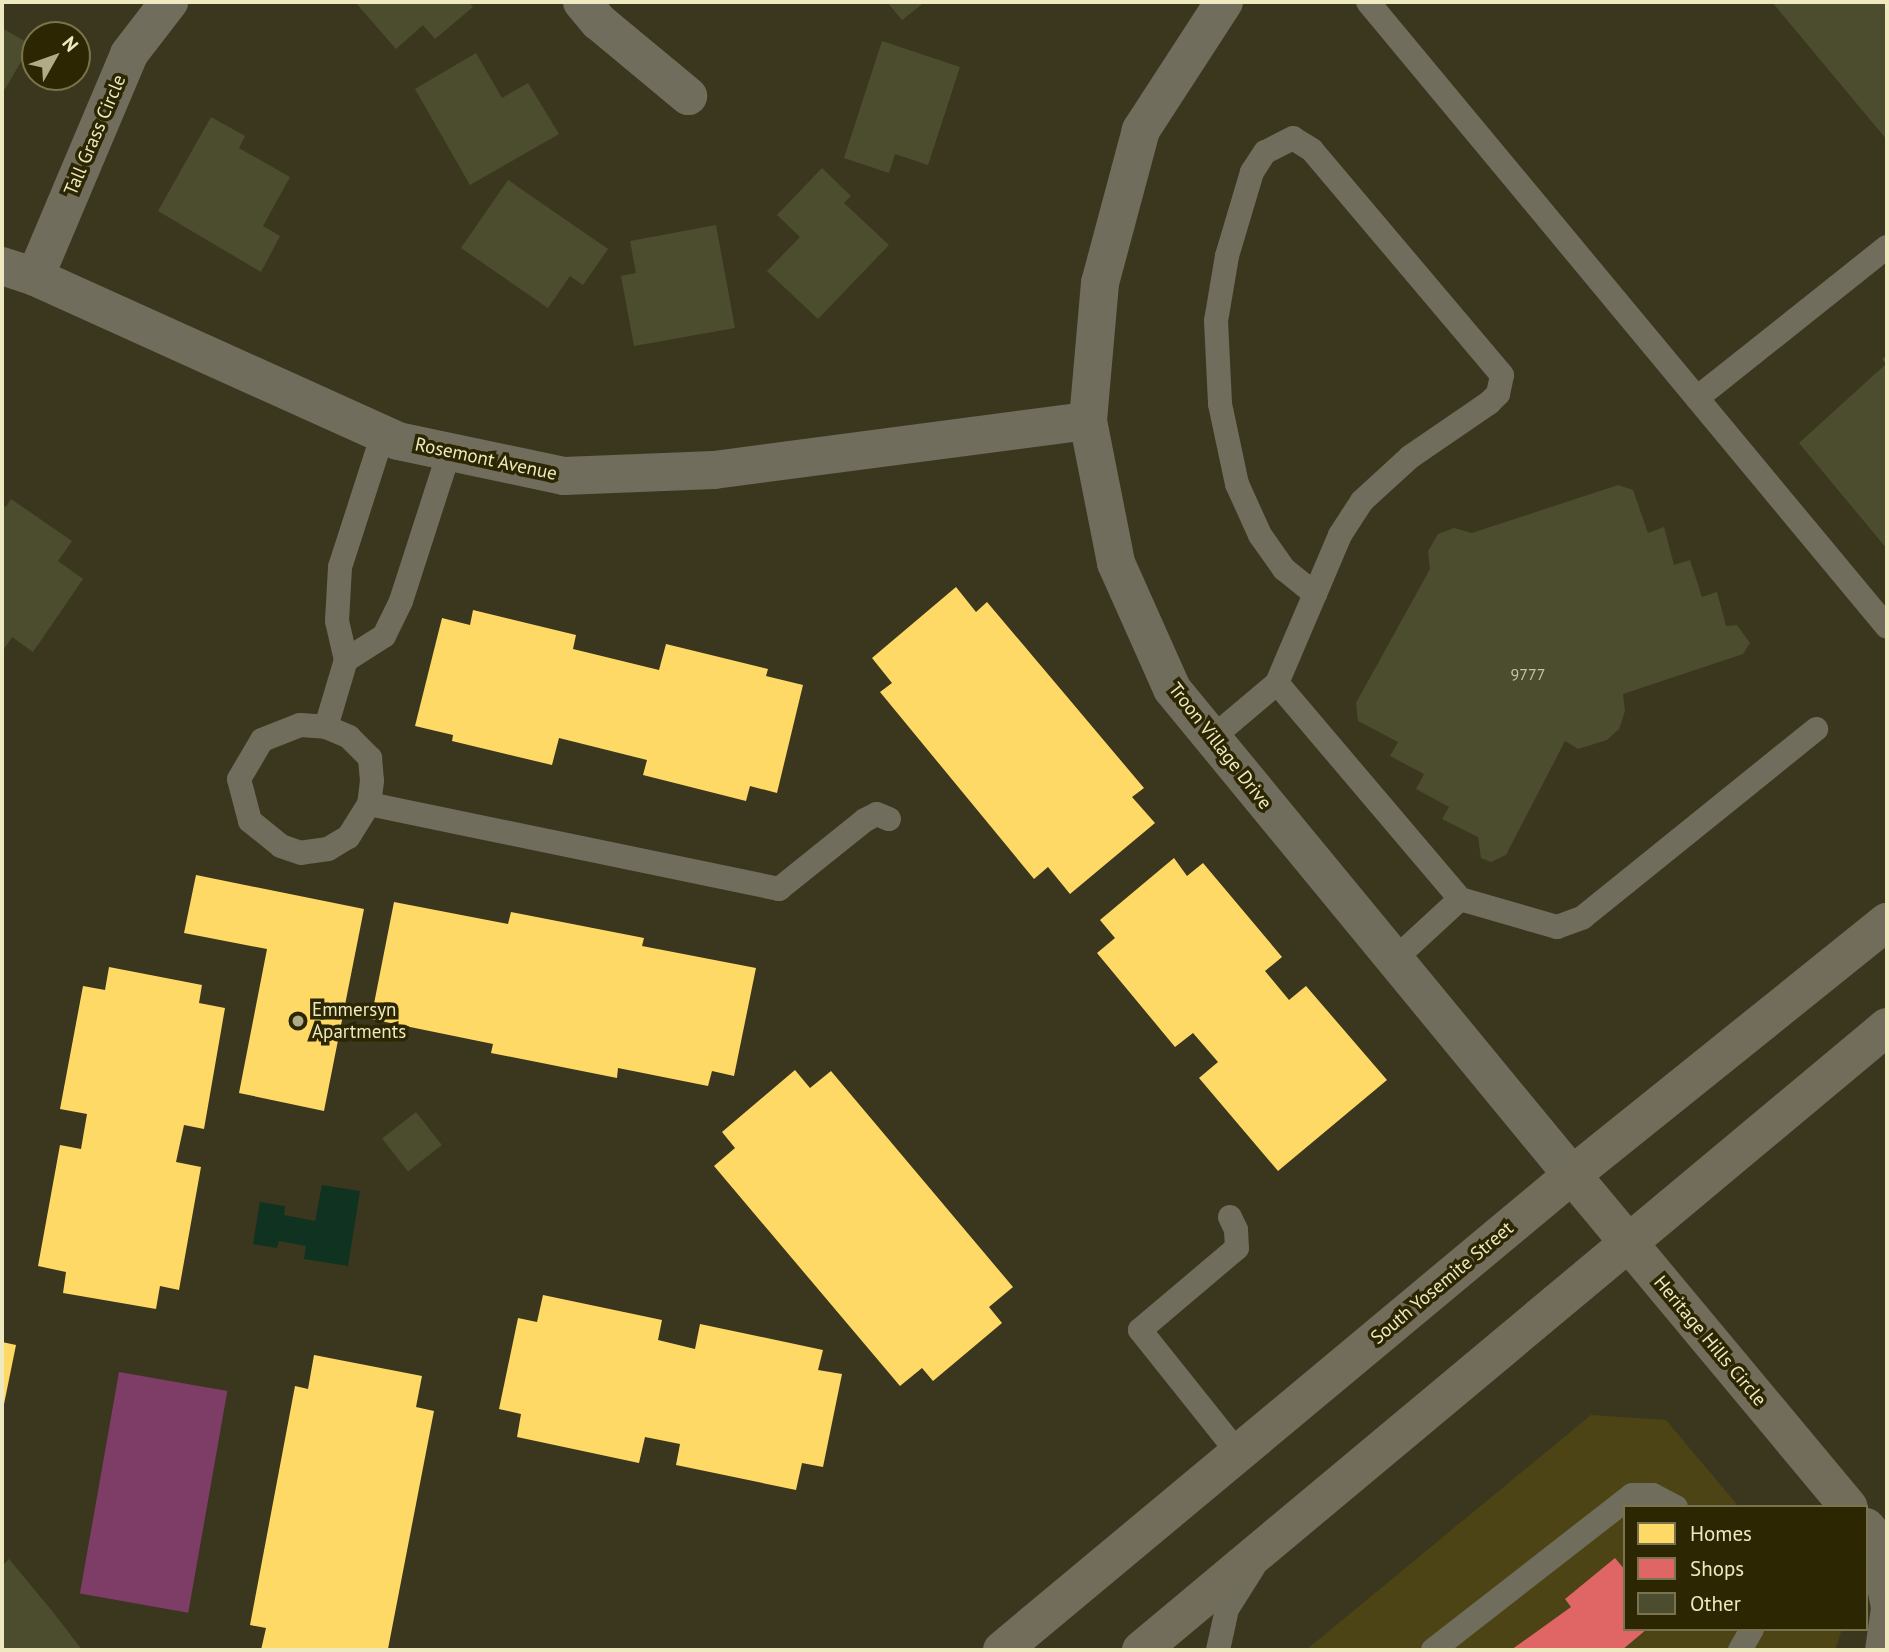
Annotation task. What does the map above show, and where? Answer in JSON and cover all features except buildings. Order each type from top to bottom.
[{"type":"main road","name":"South Yosemite Street","points":[[1002,1650],[1572,1175],[1887,922]]},
{"type":"main road","points":[[1141,1650],[1887,1027]]},
{"type":"main road","name":"Heritage Hills Circle","points":[[1572,1175],[1847,1505]]},
{"type":"main road","points":[[1868,1529],[1887,1552]]},
{"type":"street","name":"Tall Grass Circle","points":[[18,272],[129,54],[169,2]]},
{"type":"street","points":[[582,2],[599,22],[688,96]]},
{"type":"street","name":"Troon Village Drive","points":[[1224,2],[1141,130],[1100,283],[1088,421],[1116,563],[1172,690],[1572,1175]]},
{"type":"street","name":"Rosemont Avenue","points":[[18,272],[383,434],[449,452],[564,476],[714,470],[1088,421]]},
{"type":"lane","points":[[1368,2],[1887,627]]},
{"type":"lane","points":[[1212,738],[1277,683],[1315,594],[1340,535],[1362,501],[1410,457],[1489,403],[1498,394],[1502,375],[1312,150],[1293,138],[1265,152],[1252,172],[1227,256],[1216,321],[1220,404],[1237,484],[1260,535],[1284,569],[1315,594]]},
{"type":"lane","points":[[1697,398],[1887,247]]},
{"type":"lane","points":[[326,727],[346,660],[337,621],[340,567],[383,434]]},
{"type":"lane","points":[[346,660],[384,636],[395,613],[449,452]]},
{"type":"lane","points":[[1277,683],[1460,899],[1558,927],[1582,918],[1816,729]]},
{"type":"lane","points":[[291,727],[326,727],[349,737],[370,758],[369,804],[348,837],[315,851],[301,853],[281,846],[250,821],[239,779],[262,740],[291,727]]},
{"type":"lane","points":[[369,804],[779,889],[864,820],[877,814],[890,819]]},
{"type":"lane","points":[[1394,960],[1460,899]]},
{"type":"lane","points":[[1230,1217],[1236,1230],[1237,1248],[1140,1330],[1239,1454]]},
{"type":"lane","points":[[1433,1650],[1632,1495],[1653,1495],[1672,1505]]},
{"type":"lane","points":[[1868,1536],[1884,1608],[1877,1650]]},
{"type":"lane","points":[[1218,1650],[1227,1609],[1266,1547]]},
{"type":"lane","points":[[1741,1650],[1751,1631]]},
{"type":"shaded area","points":[[322,1185],[360,1191],[348,1266],[304,1259],[306,1246],[279,1241],[277,1248],[253,1244],[260,1202],[285,1206],[284,1215],[315,1221]]},
{"type":"shaded area","points":[[119,1372],[227,1391],[188,1613],[80,1594]]},
{"type":"shaded area","points":[[1591,1415],[1666,1420],[1737,1505],[1623,1505],[1623,1631],[1841,1631],[1835,1650],[1306,1650]]},
{"type":"place","name":"Emmersyn Apartments","points":[[298,1021]]}]
